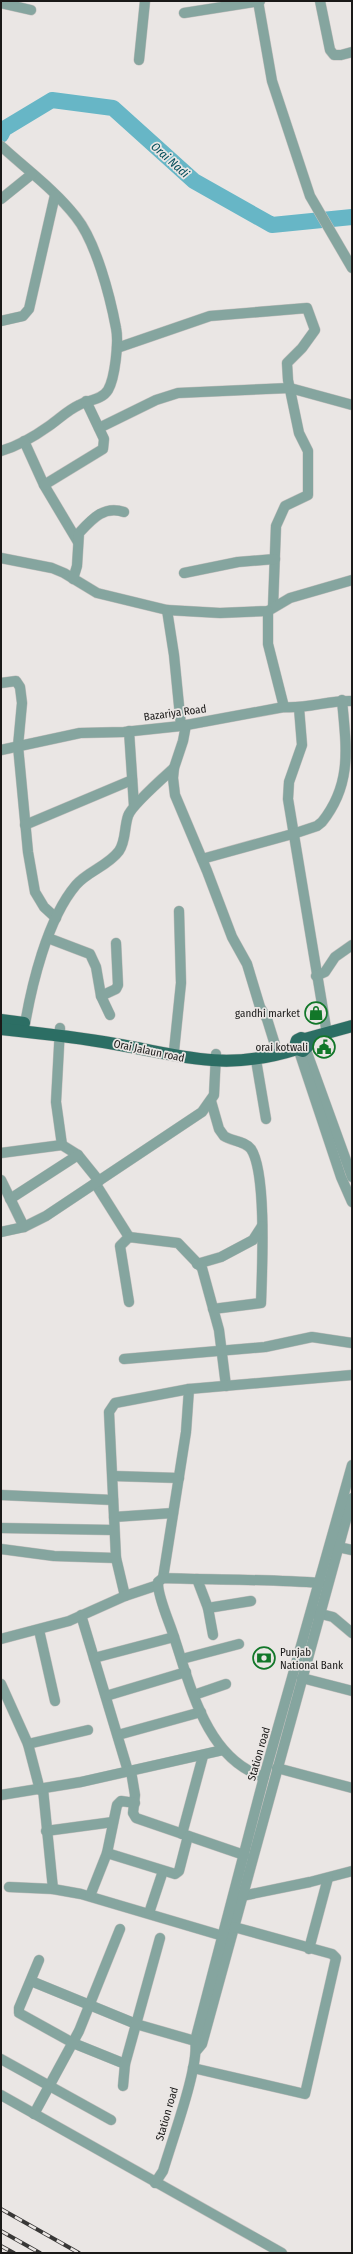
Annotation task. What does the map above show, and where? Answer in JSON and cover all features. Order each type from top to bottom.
[{"type":"main road","name":"Orai Jalaun road","points":[[1,1020],[24,1027],[59,1031],[216,1058],[256,1060],[302,1046],[352,1034]]},
{"type":"main road","points":[[302,1046],[327,1034],[352,1026]]},
{"type":"main road","name":"Orai Jalaun road","points":[[1,1029],[24,1027]]},
{"type":"main road","name":"Orai Jalaun road","points":[[115,1041],[191,1060],[216,1058],[276,1048],[302,1046]]},
{"type":"street","points":[[139,60],[145,1]]},
{"type":"street","points":[[184,13],[259,1],[272,81],[310,196],[336,243],[352,268]]},
{"type":"street","points":[[320,1],[330,50],[334,55],[340,56],[352,52]]},
{"type":"street","points":[[5,3],[31,10]]},
{"type":"street","points":[[1,146],[55,195],[76,217],[94,249],[116,329],[117,348],[108,391],[104,396],[86,401],[24,441],[1,451]]},
{"type":"street","points":[[1,199],[32,174]]},
{"type":"street","points":[[1,325],[1,320],[23,316],[29,309],[55,195]]},
{"type":"street","points":[[117,348],[210,316],[306,308],[315,330],[302,348],[286,363],[299,433],[308,451],[308,495],[285,506],[276,526],[275,559],[268,644],[284,706]]},
{"type":"street","points":[[99,428],[156,400],[178,393],[290,388],[352,405]]},
{"type":"street","points":[[44,485],[103,449],[104,438],[86,401]]},
{"type":"street","points":[[24,441],[44,485],[78,542]]},
{"type":"street","points":[[73,579],[77,566],[79,533],[104,512],[110,509],[124,512]]},
{"type":"street","points":[[1,558],[52,568],[97,593],[167,610],[220,613],[271,609],[290,598],[352,580]]},
{"type":"street","points":[[184,573],[238,562],[275,559]]},
{"type":"street","points":[[167,610],[183,726],[183,741],[174,768],[175,795],[202,859],[232,937],[248,964],[260,1007],[267,1019],[276,1048]]},
{"type":"street","points":[[1,682],[16,681],[20,687],[22,703],[18,746],[25,825],[35,892],[39,901],[56,918]]},
{"type":"street","points":[[202,859],[296,833],[316,826],[322,822],[343,784],[347,701]]},
{"type":"street","name":"Bazariya Road","points":[[1,750],[80,733],[129,731],[183,726],[284,706],[299,708],[347,701]]},
{"type":"street","points":[[299,708],[302,745],[288,790],[296,833],[316,976],[327,1034]]},
{"type":"street","points":[[129,731],[134,806]]},
{"type":"street","points":[[24,1027],[48,938],[56,918],[77,884],[120,850],[128,816],[134,806],[174,768]]},
{"type":"street","points":[[25,825],[132,780]]},
{"type":"street","points":[[174,1050],[180,983],[179,911]]},
{"type":"street","points":[[48,938],[90,954],[96,968],[101,996],[110,1015]]},
{"type":"street","points":[[101,996],[116,989],[118,985],[116,943]]},
{"type":"street","points":[[316,976],[325,972],[340,952],[352,945]]},
{"type":"street","points":[[59,1031],[56,1102],[62,1144]]},
{"type":"street","points":[[302,1046],[352,1177]]},
{"type":"street","points":[[302,1046],[341,1177],[352,1202]]},
{"type":"street","points":[[1,1232],[24,1226],[46,1216],[202,1112],[211,1101],[215,1087],[216,1058]]},
{"type":"street","points":[[256,1060],[266,1119]]},
{"type":"street","points":[[211,1101],[224,1136],[246,1144],[252,1152],[260,1189],[262,1226],[261,1303],[213,1308]]},
{"type":"street","points":[[1,1153],[62,1144],[78,1154],[97,1182],[129,1237]]},
{"type":"street","points":[[10,1199],[78,1154]]},
{"type":"street","points":[[1,1180],[24,1226]]},
{"type":"street","points":[[198,1264],[221,1257],[253,1240],[262,1226]]},
{"type":"street","points":[[129,1237],[178,1243],[202,1268],[222,1349],[226,1386]]},
{"type":"street","points":[[129,1237],[120,1246],[130,1302]]},
{"type":"street","points":[[124,1359],[222,1349],[265,1347],[312,1337],[352,1343]]},
{"type":"street","points":[[125,1596],[116,1558],[114,1530],[113,1476],[109,1412],[112,1406],[122,1400],[189,1389],[352,1375]]},
{"type":"street","points":[[189,1389],[186,1432],[160,1582],[174,1638],[201,1712],[223,1750],[239,1765],[254,1774],[264,1777]]},
{"type":"street","name":"Station road","points":[[155,2183],[163,2170],[193,2068],[196,2045],[223,1936],[238,1897],[277,1768],[302,1678],[320,1583],[352,1465]]},
{"type":"street","points":[[113,1476],[179,1478]]},
{"type":"street","points":[[1,1496],[113,1500]]},
{"type":"street","name":"Station road","points":[[196,2045],[202,2044],[234,1927],[244,1855],[264,1777],[315,1612],[338,1547],[351,1504]]},
{"type":"street","points":[[114,1517],[173,1513]]},
{"type":"street","points":[[1,1528],[114,1530]]},
{"type":"street","points":[[338,1547],[352,1550]]},
{"type":"street","points":[[1,1549],[54,1556],[116,1558]]},
{"type":"street","points":[[1,1639],[40,1630],[81,1615],[160,1582],[197,1579],[262,1579],[320,1583]]},
{"type":"street","points":[[197,1579],[208,1608],[213,1635]]},
{"type":"street","points":[[208,1608],[250,1602]]},
{"type":"street","points":[[315,1612],[333,1617],[352,1633]]},
{"type":"street","points":[[81,1615],[129,1771],[134,1803],[133,1813],[136,1818],[244,1855]]},
{"type":"street","points":[[40,1630],[55,1701]]},
{"type":"street","points":[[94,1658],[174,1638]]},
{"type":"street","points":[[182,1659],[239,1644]]},
{"type":"street","points":[[106,1696],[186,1672]]},
{"type":"street","points":[[302,1678],[352,1691]]},
{"type":"street","points":[[1,1684],[28,1744],[41,1789],[53,1889]]},
{"type":"street","points":[[194,1695],[226,1684]]},
{"type":"street","points":[[118,1734],[201,1712]]},
{"type":"street","points":[[28,1744],[88,1730]]},
{"type":"street","points":[[1,1796],[203,1756],[223,1750]]},
{"type":"street","points":[[107,1853],[163,1872],[177,1873],[203,1756]]},
{"type":"street","points":[[277,1768],[352,1788]]},
{"type":"street","points":[[90,1896],[107,1853],[119,1802],[134,1803]]},
{"type":"street","points":[[46,1831],[114,1822]]},
{"type":"street","points":[[238,1897],[328,1878],[352,1871]]},
{"type":"street","points":[[149,1913],[163,1872]]},
{"type":"street","points":[[309,1949],[328,1878]]},
{"type":"street","points":[[9,1887],[53,1889],[90,1896],[223,1936]]},
{"type":"street","points":[[193,2068],[305,2094],[336,1958],[332,1954],[309,1949],[234,1927]]},
{"type":"street","points":[[34,2114],[73,2043],[120,1929]]},
{"type":"street","points":[[123,2086],[125,2064],[160,1938]]},
{"type":"street","points":[[39,1960],[18,2008],[19,2013],[73,2043],[125,2064]]},
{"type":"street","points":[[31,1981],[136,2024],[196,2045]]},
{"type":"street","points":[[1,2059],[111,2120]]},
{"type":"street","points":[[1,2095],[155,2183],[282,2253]]},
{"type":"waterway","name":"Orai Nadi","points":[[1,135],[4,129],[52,100],[113,108],[194,181],[272,225],[352,217]]},
{"type":"railway","points":[[1,2209],[79,2253]]},
{"type":"railway","points":[[1,2231],[40,2253]]},
{"type":"railway","points":[[1,2246],[14,2253]]},
{"type":"place","name":"gandhi market","points":[[316,1013]]},
{"type":"place","name":"orai kotwali","points":[[324,1047]]},
{"type":"place","name":"Punjab National Bank","points":[[264,1658]]}]
